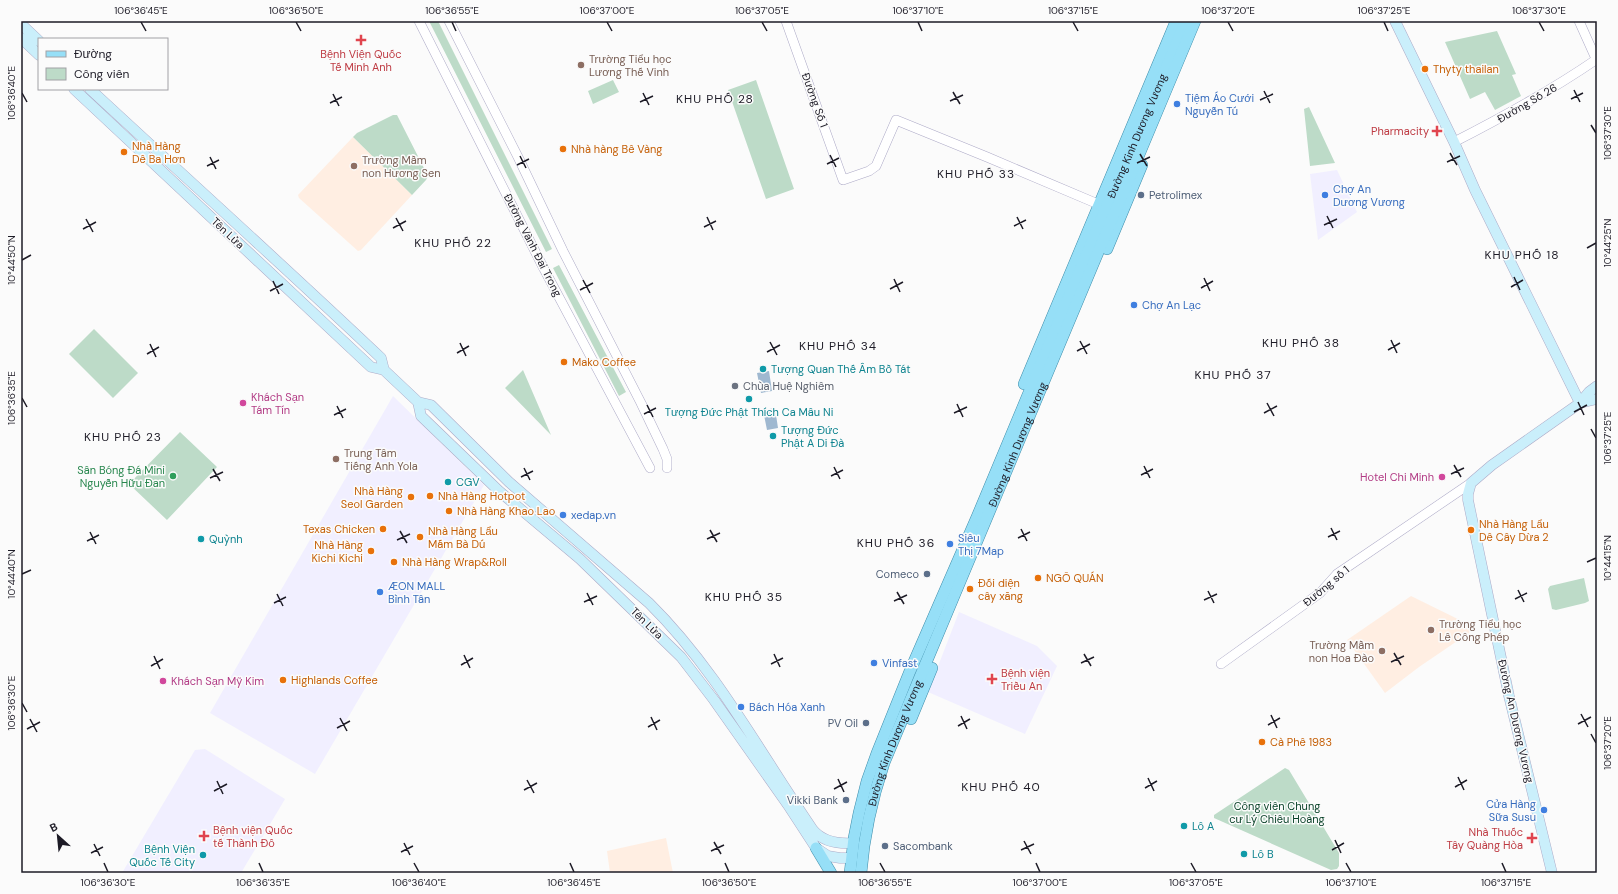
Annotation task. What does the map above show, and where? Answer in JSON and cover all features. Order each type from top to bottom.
[{"type":"main road","name":"Đường Kinh Dương Vương","points":[[861,873],[863,844],[924,677],[995,508],[1012,446],[1052,349],[1097,264],[1129,198],[1168,92],[1176,21]]},
{"type":"main road","name":"Đường Kinh Dương Vương","points":[[1171,63],[1186,21]]},
{"type":"main road","name":"Đường Kinh Dương Vương","points":[[869,873],[862,857],[863,844],[856,829],[862,797],[907,670],[973,517],[1012,446],[1052,349],[1102,206],[1171,63],[1194,21]]},
{"type":"main road","name":"Đường Kinh Dương Vương","points":[[1171,63],[1201,21]]},
{"type":"main road","points":[[1395,21],[1454,142],[1475,190],[1580,403]]},
{"type":"main road","points":[[21,24],[38,40]]},
{"type":"main road","points":[[21,38],[38,54]]},
{"type":"main road","name":"Tên Lửa","points":[[75,90],[371,368],[384,370]]},
{"type":"main road","name":"Tên Lửa","points":[[91,90],[381,358],[384,370],[418,402],[431,405],[509,482],[666,620],[687,644],[730,702],[817,835],[827,840],[841,843],[863,844]]},
{"type":"main road","points":[[1471,483],[1492,465],[1580,403],[1589,392],[1597,386]]},
{"type":"main road","points":[[1580,403],[1597,399]]},
{"type":"main road","name":"Tên Lửa","points":[[418,402],[421,416],[499,491],[580,560],[681,657],[714,700],[788,805],[816,848],[828,856],[840,858],[862,857]]},
{"type":"main road","name":"Đường An Dương Vương","points":[[1471,483],[1468,500],[1509,696],[1552,873]]},
{"type":"main road","points":[[907,670],[924,677]]},
{"type":"main road","points":[[816,848],[831,873]]},
{"type":"main road","name":"Đường Kinh Dương Vương","points":[[850,873],[862,857]]},
{"type":"street","name":"Đường Vành Đai Trong","points":[[419,21],[544,269],[650,468]]},
{"type":"street","points":[[449,21],[519,159],[563,251],[641,403],[667,459],[667,468]]},
{"type":"street","name":"Đường Số 1","points":[[786,21],[843,180],[869,171],[878,162],[896,120],[987,156],[1102,206]]},
{"type":"street","points":[[1580,21],[1597,60]]},
{"type":"street","name":"Đường Số 26","points":[[1454,142],[1506,115],[1578,73],[1597,60]]},
{"type":"street","name":"Đường số 1","points":[[1221,664],[1320,593],[1337,574],[1471,483]]},
{"type":"shaded area","name":"Trường Mầm non Hương Sen","points":[[353,137],[412,195],[361,250],[358,251],[299,198],[298,195]]},
{"type":"shaded area","points":[[1337,170],[1357,212],[1318,240],[1310,174]]},
{"type":"shaded area","points":[[393,396],[484,485],[315,774],[210,713]]},
{"type":"shaded area","points":[[1411,596],[1472,626],[1469,633],[1419,667],[1385,693],[1347,640]]},
{"type":"shaded area","name":"Bệnh viện Triều An","points":[[959,612],[1037,646],[1057,666],[1025,734],[928,692]]},
{"type":"shaded area","name":"Bệnh viện Quốc tế Thành Đô","points":[[205,749],[285,799],[241,873],[122,873],[195,750]]},
{"type":"shaded area","points":[[666,838],[673,873],[610,873],[607,851]]},
{"type":"green space","points":[[429,21],[438,21],[552,249],[546,252]]},
{"type":"green space","points":[[1497,31],[1516,74],[1512,75],[1521,96],[1495,110],[1485,92],[1470,99],[1445,42]]},
{"type":"green space","points":[[613,80],[619,92],[593,104],[588,91]]},
{"type":"green space","points":[[756,80],[794,189],[766,199],[728,90]]},
{"type":"green space","points":[[1309,107],[1335,163],[1310,166],[1304,109]]},
{"type":"green space","points":[[393,115],[397,115],[428,176],[412,195],[353,137],[357,133]]},
{"type":"green space","points":[[559,265],[626,392],[619,396],[553,268]]},
{"type":"green space","points":[[94,329],[138,373],[113,398],[69,354]]},
{"type":"green space","points":[[523,370],[551,435],[505,388]]},
{"type":"green space","name":"Sân Bóng Đá Mini Nguyễn Hữu Đan","points":[[180,432],[217,467],[167,520],[129,484]]},
{"type":"green space","points":[[1584,578],[1589,601],[1556,610],[1552,609],[1548,589],[1550,586]]},
{"type":"green space","name":"Công viên Chung cư Lý Chiêu Hoàng","points":[[1285,768],[1289,770],[1339,853],[1339,866],[1337,869],[1331,870],[1214,818],[1214,815]]},
{"type":"water","points":[[769,371],[772,391],[761,393],[757,373]]},
{"type":"water","points":[[775,408],[778,428],[767,430],[763,410]]},
{"type":"place","name":"Bệnh Viện Quốc Tế Minh Anh","points":[[361,40]]},
{"type":"place","name":"Trường Tiểu học Lương Thế Vinh","points":[[581,65]]},
{"type":"place","name":"Thyty thailan","points":[[1425,69]]},
{"type":"place","name":"Tiệm Áo Cưới Nguyễn Tú","points":[[1177,104]]},
{"type":"place","name":"Pharmacity","points":[[1437,131]]},
{"type":"place","name":"Nhà hàng Bê Vàng","points":[[563,149]]},
{"type":"place","name":"Nhà Hàng Dê Ba Hơn","points":[[124,152]]},
{"type":"place","name":"Trường Mầm non Hương Sen","points":[[354,166]]},
{"type":"place","name":"Petrolimex","points":[[1141,195]]},
{"type":"place","name":"Chợ An Dương Vương","points":[[1325,195]]},
{"type":"place","name":"Chợ An Lạc","points":[[1134,305]]},
{"type":"place","name":"Mako Coffee","points":[[564,362]]},
{"type":"place","name":"Tượng Quan Thế Âm Bồ Tát","points":[[763,369]]},
{"type":"place","name":"Chùa Huệ Nghiêm","points":[[735,386]]},
{"type":"place","name":"Tượng Đức Phật Thích Ca Mâu Ni","points":[[749,399]]},
{"type":"place","name":"Khách Sạn Tám Tín","points":[[243,403]]},
{"type":"place","name":"Tượng Đức Phật A Di Đà","points":[[773,436]]},
{"type":"place","name":"Trung Tâm Tiếng Anh Yola","points":[[336,459]]},
{"type":"place","name":"Sân Bóng Đá Mini Nguyễn Hữu Đan","points":[[173,476]]},
{"type":"place","name":"Hotel Chi Minh","points":[[1442,477]]},
{"type":"place","name":"CGV","points":[[448,482]]},
{"type":"place","name":"Nhà Hàng Hotpot","points":[[430,496]]},
{"type":"place","name":"Nhà Hàng Seol Garden","points":[[411,497]]},
{"type":"place","name":"Nhà Hàng Khao Lao","points":[[449,511]]},
{"type":"place","name":"xedap.vn","points":[[563,515]]},
{"type":"place","name":"Texas Chicken","points":[[383,529]]},
{"type":"place","name":"Nhà Hàng Lẩu Dê Cây Dừa 2","points":[[1471,530]]},
{"type":"place","name":"Nhà Hàng Lẩu Mắm Bà Dú","points":[[420,537]]},
{"type":"place","name":"Quỳnh","points":[[201,539]]},
{"type":"place","name":"Siêu Thị 7Map","points":[[950,544]]},
{"type":"place","name":"Nhà Hàng Kichi Kichi","points":[[371,551]]},
{"type":"place","name":"Nhà Hàng Wrap&Roll","points":[[394,562]]},
{"type":"place","name":"Comeco","points":[[927,574]]},
{"type":"place","name":"NGÕ QUÁN","points":[[1038,578]]},
{"type":"place","name":"Đối diện cây xăng","points":[[970,589]]},
{"type":"place","name":"ÆON MALL Bình Tân","points":[[380,592]]},
{"type":"place","name":"Trường Tiểu học Lê Công Phép","points":[[1431,630]]},
{"type":"place","name":"Trường Mầm non Hoa Đào","points":[[1382,651]]},
{"type":"place","name":"Vinfast","points":[[874,663]]},
{"type":"place","name":"Bệnh viện Triều An","points":[[992,679]]},
{"type":"place","name":"Highlands Coffee","points":[[283,680]]},
{"type":"place","name":"Khách Sạn Mỹ Kim","points":[[163,681]]},
{"type":"place","name":"Bách Hóa Xanh","points":[[741,707]]},
{"type":"place","name":"PV Oil","points":[[866,723]]},
{"type":"place","name":"Cà Phê 1983","points":[[1262,742]]},
{"type":"place","name":"Vikki Bank","points":[[846,800]]},
{"type":"place","name":"Cửa Hàng Sữa Susu","points":[[1544,810]]},
{"type":"place","name":"Lô A","points":[[1184,826]]},
{"type":"place","name":"Bệnh viện Quốc tế Thành Đô","points":[[204,836]]},
{"type":"place","name":"Nhà Thuốc Tây Quàng Hòa","points":[[1532,838]]},
{"type":"place","name":"Sacombank","points":[[885,846]]},
{"type":"place","name":"Lô B","points":[[1244,854]]},
{"type":"place","name":"Bệnh Viện Quốc Tế City","points":[[203,855]]},
{"type":"district","name":"KHU PHỐ 28","points":[[715,99]]},
{"type":"district","name":"KHU PHỐ 33","points":[[976,174]]},
{"type":"district","name":"KHU PHỐ 22","points":[[453,243]]},
{"type":"district","name":"KHU PHỐ 18","points":[[1522,255]]},
{"type":"district","name":"KHU PHỐ 38","points":[[1301,343]]},
{"type":"district","name":"KHU PHỐ 34","points":[[838,346]]},
{"type":"district","name":"KHU PHỐ 37","points":[[1233,375]]},
{"type":"district","name":"KHU PHỐ 23","points":[[123,437]]},
{"type":"district","name":"KHU PHỐ 36","points":[[896,543]]},
{"type":"district","name":"KHU PHỐ 35","points":[[744,597]]},
{"type":"district","name":"KHU PHỐ 40","points":[[1001,787]]}]
